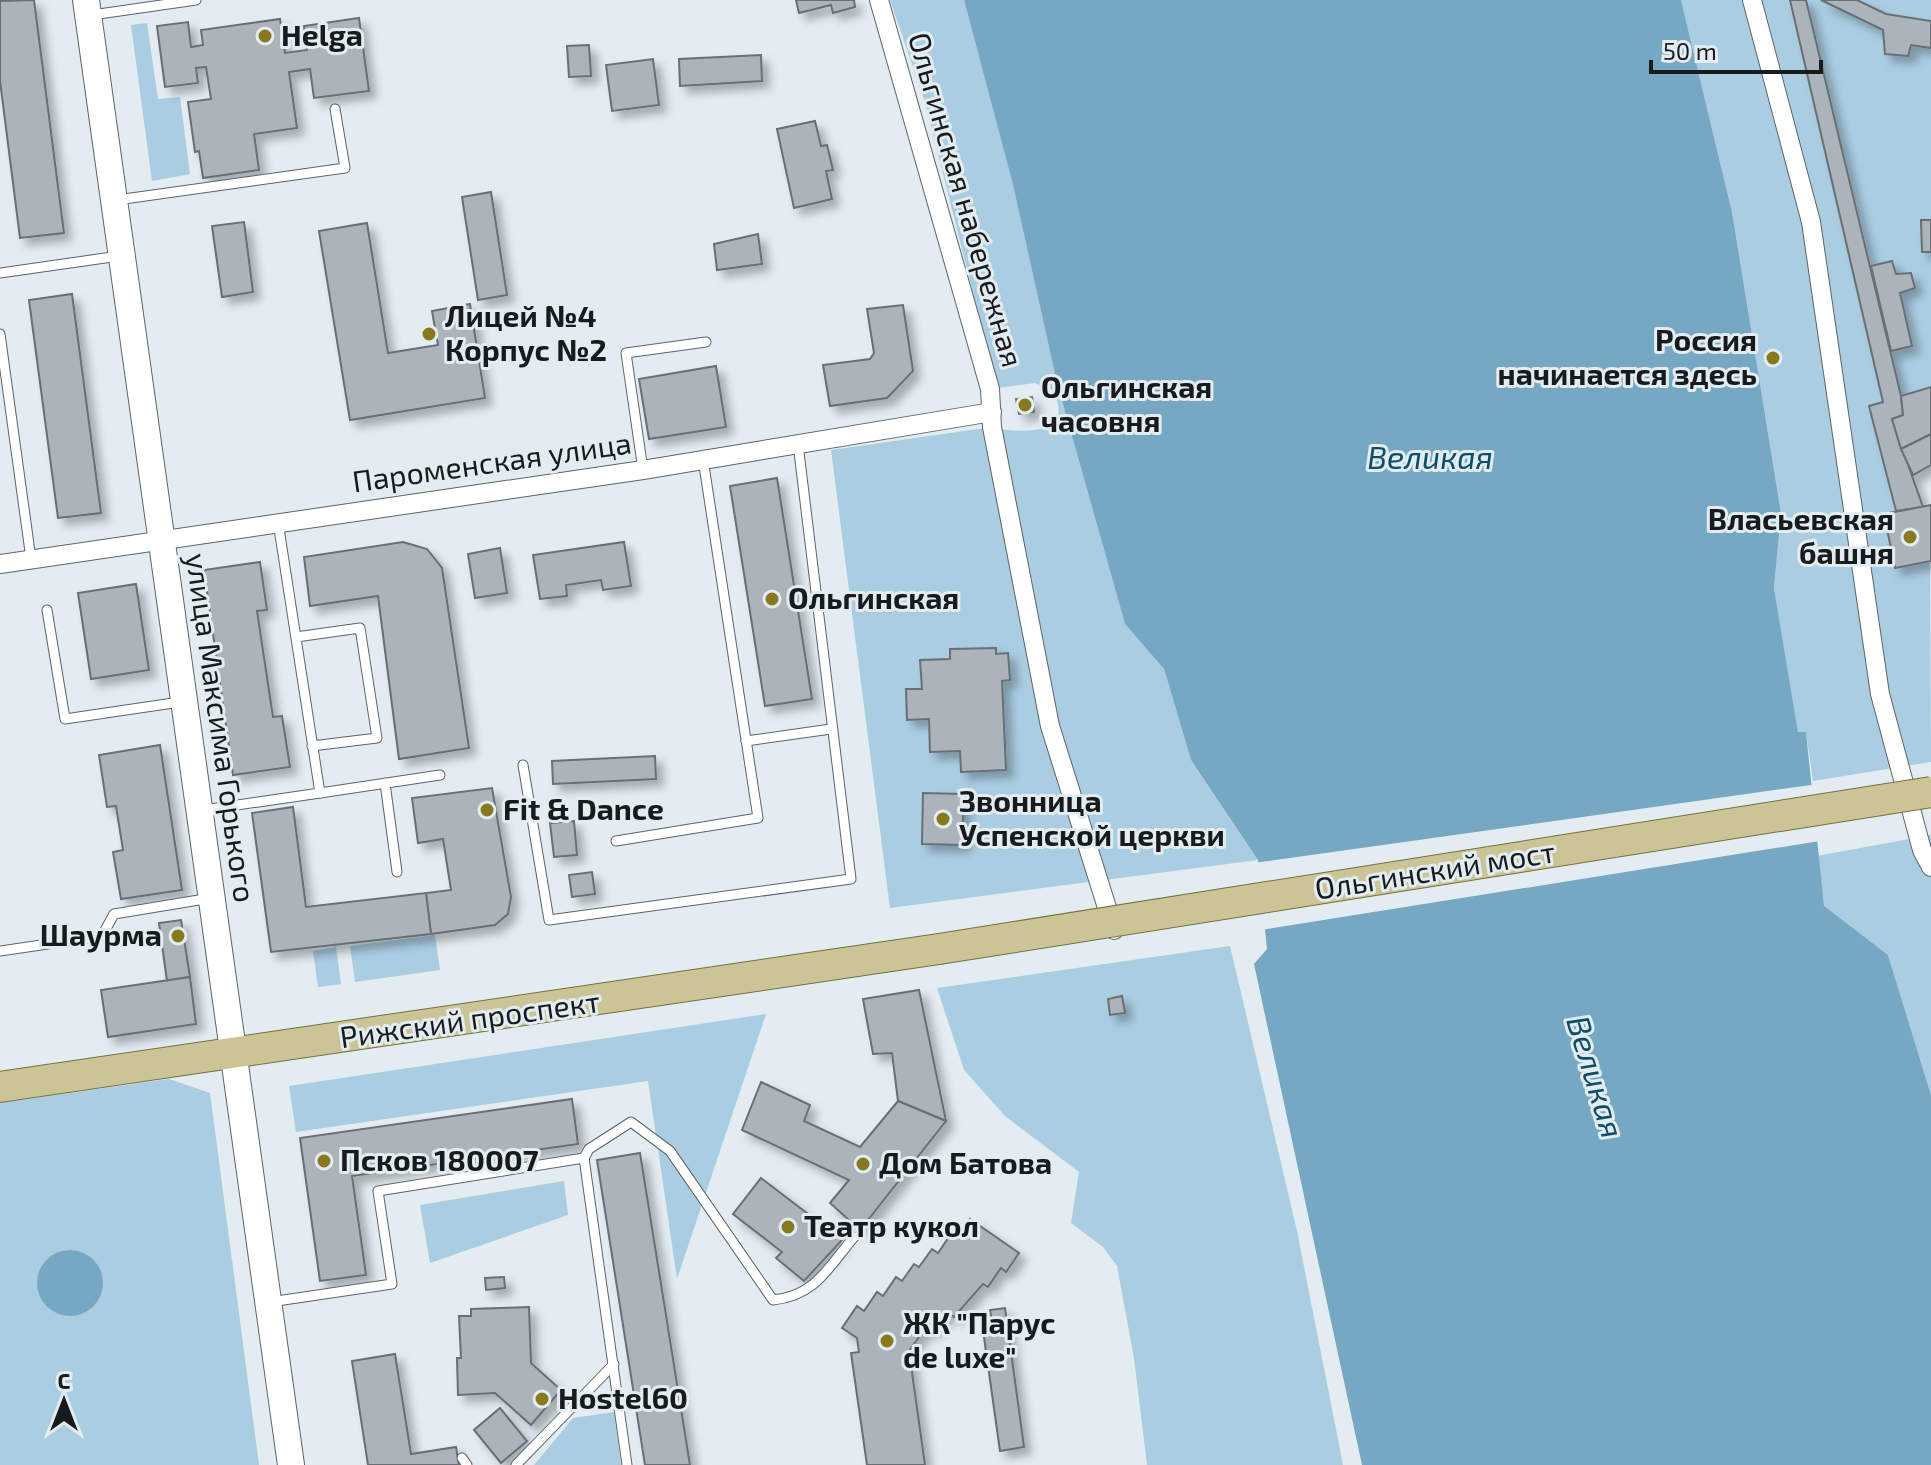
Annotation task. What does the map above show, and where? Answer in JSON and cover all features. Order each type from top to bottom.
[{"type":"main road","name":"улица Максима Горького","points":[[87,8],[291,1465]]},
{"type":"main road","name":"Ольгинский мост","points":[[939,949],[1931,792]]},
{"type":"main road","name":"Рижский проспект","points":[[0,1087],[939,949]]},
{"type":"street","name":"Ольгинская набережная","points":[[879,0],[990,389],[1050,726],[1114,930]]},
{"type":"street","points":[[1752,0],[1811,222],[1880,694],[1922,850],[1931,867]]},
{"type":"street","name":"Пароменская улица","points":[[0,564],[643,470],[992,412]]},
{"type":"lane","points":[[87,8],[196,0]]},
{"type":"lane","points":[[114,200],[345,168],[335,109]]},
{"type":"lane","points":[[0,273],[122,256]]},
{"type":"lane","points":[[0,334],[31,559]]},
{"type":"lane","points":[[643,470],[626,353],[706,342]]},
{"type":"lane","points":[[523,765],[549,920],[851,879],[798,444]]},
{"type":"lane","points":[[616,841],[758,818],[703,459]]},
{"type":"lane","points":[[278,522],[320,793]]},
{"type":"lane","points":[[47,610],[65,719],[184,702]]},
{"type":"lane","points":[[296,637],[360,628],[377,738],[312,746]]},
{"type":"lane","points":[[746,741],[831,729]]},
{"type":"lane","points":[[199,811],[440,775]]},
{"type":"lane","points":[[385,783],[397,872]]},
{"type":"lane","points":[[0,951],[102,936],[114,914],[211,898]]},
{"type":"lane","points":[[627,1465],[584,1158],[589,1149],[631,1122],[670,1151],[773,1300],[795,1298],[810,1289],[854,1237]]},
{"type":"lane","points":[[269,1302],[392,1284],[378,1191],[584,1158]]},
{"type":"lane","points":[[516,1465],[614,1364]]},
{"type":"shaded area","points":[[890,0],[964,0],[1013,185],[1057,383],[1125,624],[1164,669],[1191,760],[1258,860],[890,908],[831,450],[992,427],[1017,431],[1042,428],[1052,424],[1058,416],[1058,405],[1052,390],[1035,383],[997,388],[925,102]]},
{"type":"shaded area","points":[[1681,0],[1790,0],[1883,402],[1869,406],[1896,511],[1884,514],[1894,568],[1930,562],[1931,762],[1813,781],[1806,732],[1798,733],[1774,588],[1781,513],[1732,212]]},
{"type":"shaded area","points":[[1806,0],[1821,0],[1883,30],[1886,54],[1907,56],[1911,45],[1931,48],[1931,387],[1901,396],[1891,351],[1912,346],[1900,293],[1915,288],[1911,274],[1896,274],[1892,261],[1871,266]]},
{"type":"shaded area","points":[[1857,0],[1931,0],[1931,21],[1886,14]]},
{"type":"shaded area","points":[[147,23],[158,99],[180,97],[190,174],[152,181],[131,25]]},
{"type":"shaded area","points":[[1931,835],[1931,1095],[1888,955],[1824,907],[1817,856]]},
{"type":"shaded area","points":[[435,935],[440,970],[355,982],[350,946]]},
{"type":"shaded area","points":[[1230,946],[1297,1231],[1343,1465],[1147,1465],[1134,1358],[1117,1266],[1103,1247],[1071,1223],[1079,1172],[1006,1117],[964,1070],[937,988]]},
{"type":"shaded area","points":[[336,947],[341,984],[318,987],[313,951]]},
{"type":"shaded area","points":[[766,1014],[677,1279],[648,1081],[296,1132],[289,1086]]},
{"type":"shaded area","points":[[169,1079],[210,1093],[259,1465],[0,1465],[0,1103]]},
{"type":"shaded area","points":[[564,1181],[568,1215],[430,1263],[420,1205]]},
{"type":"shaded area","points":[[614,1412],[621,1465],[534,1465],[573,1418]]},
{"type":"water","name":"Великая","points":[[964,0],[1681,0],[1732,212],[1781,513],[1774,588],[1798,732],[1806,732],[1824,906],[1888,955],[1931,1095],[1931,1465],[1362,1465],[1254,964],[1267,949],[1258,860],[1191,760],[1164,669],[1125,624],[1057,383],[1013,185]]},
{"type":"water","points":[[76,1250],[94,1259],[101,1270],[101,1296],[94,1307],[83,1314],[64,1316],[46,1307],[39,1296],[37,1277],[46,1259],[57,1252]]},
{"type":"pier","points":[[1818,784],[1820,841],[1261,930],[1254,863]]},
{"type":"building","points":[[34,0],[64,233],[20,238],[0,81],[0,1]]},
{"type":"building","points":[[796,0],[854,0],[855,7],[833,13],[831,5],[799,13]]},
{"type":"building","points":[[1790,0],[1806,0],[1901,396],[1903,415],[1892,419],[1923,507],[1896,511],[1869,406],[1883,402]]},
{"type":"building","points":[[1821,0],[1857,0],[1886,14],[1931,21],[1931,48],[1911,45],[1908,56],[1885,54],[1883,30]]},
{"type":"building","points":[[359,18],[369,91],[314,98],[310,69],[289,72],[297,128],[254,134],[259,170],[203,178],[199,151],[195,152],[188,102],[211,99],[206,67],[196,68],[198,83],[165,87],[157,26],[188,22],[191,47],[203,45],[201,30],[280,19],[285,53],[307,50],[304,26]]},
{"type":"building","points":[[589,45],[591,76],[569,77],[567,46]]},
{"type":"building","points":[[761,55],[762,81],[680,86],[679,59]]},
{"type":"building","points":[[653,59],[659,105],[612,111],[606,65]]},
{"type":"building","points":[[815,121],[821,146],[827,145],[833,170],[826,171],[832,199],[794,208],[777,129]]},
{"type":"building","points":[[491,192],[507,295],[478,300],[462,197]]},
{"type":"building","points":[[1921,220],[1931,220],[1931,252],[1922,252]]},
{"type":"building","points":[[244,222],[253,292],[222,297],[212,226]]},
{"type":"building","points":[[367,223],[388,353],[438,345],[432,311],[470,304],[485,398],[350,420],[319,231]]},
{"type":"building","points":[[758,234],[762,264],[717,270],[714,244]]},
{"type":"building","points":[[1892,261],[1896,274],[1911,273],[1915,288],[1900,293],[1912,346],[1891,351],[1871,266]]},
{"type":"building","points":[[72,294],[101,513],[58,518],[29,300]]},
{"type":"building","points":[[903,305],[913,371],[887,398],[830,406],[823,365],[870,359],[874,353],[867,309]]},
{"type":"building","points":[[716,366],[726,427],[649,439],[639,379]]},
{"type":"building","points":[[1931,387],[1931,434],[1901,449],[1892,419],[1903,415],[1901,396]]},
{"type":"building","name":"Ольгинская часовня","points":[[1032,397],[1034,412],[1019,414],[1016,399]]},
{"type":"building","points":[[1931,434],[1931,465],[1913,475],[1901,449]]},
{"type":"building","name":"Ольгинская","points":[[777,478],[812,699],[765,706],[730,486]]},
{"type":"building","name":"Власьевская башня","points":[[1931,505],[1931,561],[1895,568],[1884,514]]},
{"type":"building","points":[[403,542],[427,549],[442,568],[469,748],[399,759],[378,596],[310,606],[304,557]]},
{"type":"building","points":[[624,542],[631,586],[603,590],[601,580],[566,585],[567,596],[540,599],[533,555]]},
{"type":"building","points":[[500,548],[507,593],[475,598],[468,554]]},
{"type":"building","points":[[260,562],[267,610],[257,611],[273,717],[282,716],[290,767],[233,775],[204,570]]},
{"type":"building","points":[[136,584],[149,670],[91,679],[78,593]]},
{"type":"building","points":[[996,648],[996,654],[1008,653],[1010,680],[1002,681],[1006,770],[961,772],[960,751],[930,752],[929,719],[907,720],[906,689],[922,689],[920,660],[950,659],[950,649]]},
{"type":"building","points":[[160,745],[182,890],[121,899],[113,852],[123,850],[116,806],[107,807],[99,755]]},
{"type":"building","points":[[655,756],[656,779],[553,784],[552,761]]},
{"type":"building","points":[[492,788],[511,897],[508,914],[495,925],[431,934],[426,893],[451,890],[443,839],[418,843],[412,798]]},
{"type":"building","name":"Звонница Успенской церкви","points":[[923,793],[963,794],[963,845],[922,844]]},
{"type":"building","points":[[293,807],[306,907],[426,893],[431,934],[271,952],[252,813]]},
{"type":"building","points":[[574,821],[577,855],[554,857],[550,823]]},
{"type":"building","points":[[592,872],[595,894],[572,897],[569,875]]},
{"type":"building","points":[[181,920],[190,977],[167,981],[159,923]]},
{"type":"building","points":[[190,977],[196,1024],[108,1037],[101,990]]},
{"type":"building","points":[[919,990],[946,1121],[898,1101],[892,1053],[873,1054],[863,999]]},
{"type":"building","points":[[1122,996],[1125,1013],[1110,1015],[1108,999]]},
{"type":"building","name":"Дом Батова","points":[[761,1082],[810,1105],[804,1121],[860,1147],[898,1101],[946,1121],[860,1230],[830,1203],[849,1180],[742,1130]]},
{"type":"building","points":[[572,1099],[578,1144],[352,1176],[366,1275],[320,1281],[300,1138]]},
{"type":"building","points":[[640,1153],[690,1465],[645,1465],[597,1160]]},
{"type":"building","name":"Театр кукол","points":[[761,1178],[842,1240],[804,1281],[776,1258],[782,1252],[733,1214]]},
{"type":"building","name":"ЖК \"Парус de luxe\"","points":[[970,1219],[1019,1253],[1006,1272],[1001,1268],[988,1287],[983,1284],[954,1317],[946,1312],[933,1331],[927,1326],[909,1351],[925,1465],[867,1465],[851,1353],[859,1352],[857,1338],[842,1328],[857,1306],[864,1311],[877,1292],[883,1296],[896,1277],[902,1281],[914,1264],[919,1267],[932,1249],[938,1253],[951,1234],[957,1238]]},
{"type":"building","points":[[504,1277],[505,1288],[486,1290],[485,1278]]},
{"type":"building","points":[[529,1307],[531,1363],[561,1390],[531,1425],[495,1393],[458,1395],[457,1358],[461,1358],[459,1316],[471,1316],[471,1309]]},
{"type":"building","name":"ЖК \"Парус de luxe\"","points":[[1005,1308],[1024,1447],[1000,1451],[983,1330],[993,1328],[990,1310]]},
{"type":"building","points":[[395,1354],[411,1454],[456,1447],[459,1465],[368,1465],[352,1361]]},
{"type":"building","points":[[500,1408],[527,1441],[501,1463],[474,1430]]},
{"type":"place","name":"Helga","points":[[265,36]]},
{"type":"place","name":"Лицей №4 Корпус №2","points":[[429,334]]},
{"type":"place","name":"Россия начинается здесь","points":[[1773,358]]},
{"type":"place","name":"Ольгинская часовня","points":[[1025,405]]},
{"type":"place","name":"Власьевская башня","points":[[1910,537]]},
{"type":"place","name":"Ольгинская","points":[[772,599]]},
{"type":"place","name":"Fit & Dance","points":[[487,810]]},
{"type":"place","name":"Звонница Успенской церкви","points":[[943,819]]},
{"type":"place","name":"Шаурма","points":[[178,936]]},
{"type":"place","name":"Псков 180007","points":[[324,1161]]},
{"type":"place","name":"Дом Батова","points":[[863,1164]]},
{"type":"place","name":"Театр кукол","points":[[788,1227]]},
{"type":"place","name":"ЖК \"Парус de luxe\"","points":[[887,1341]]},
{"type":"place","name":"Hostel60","points":[[542,1399]]}]
